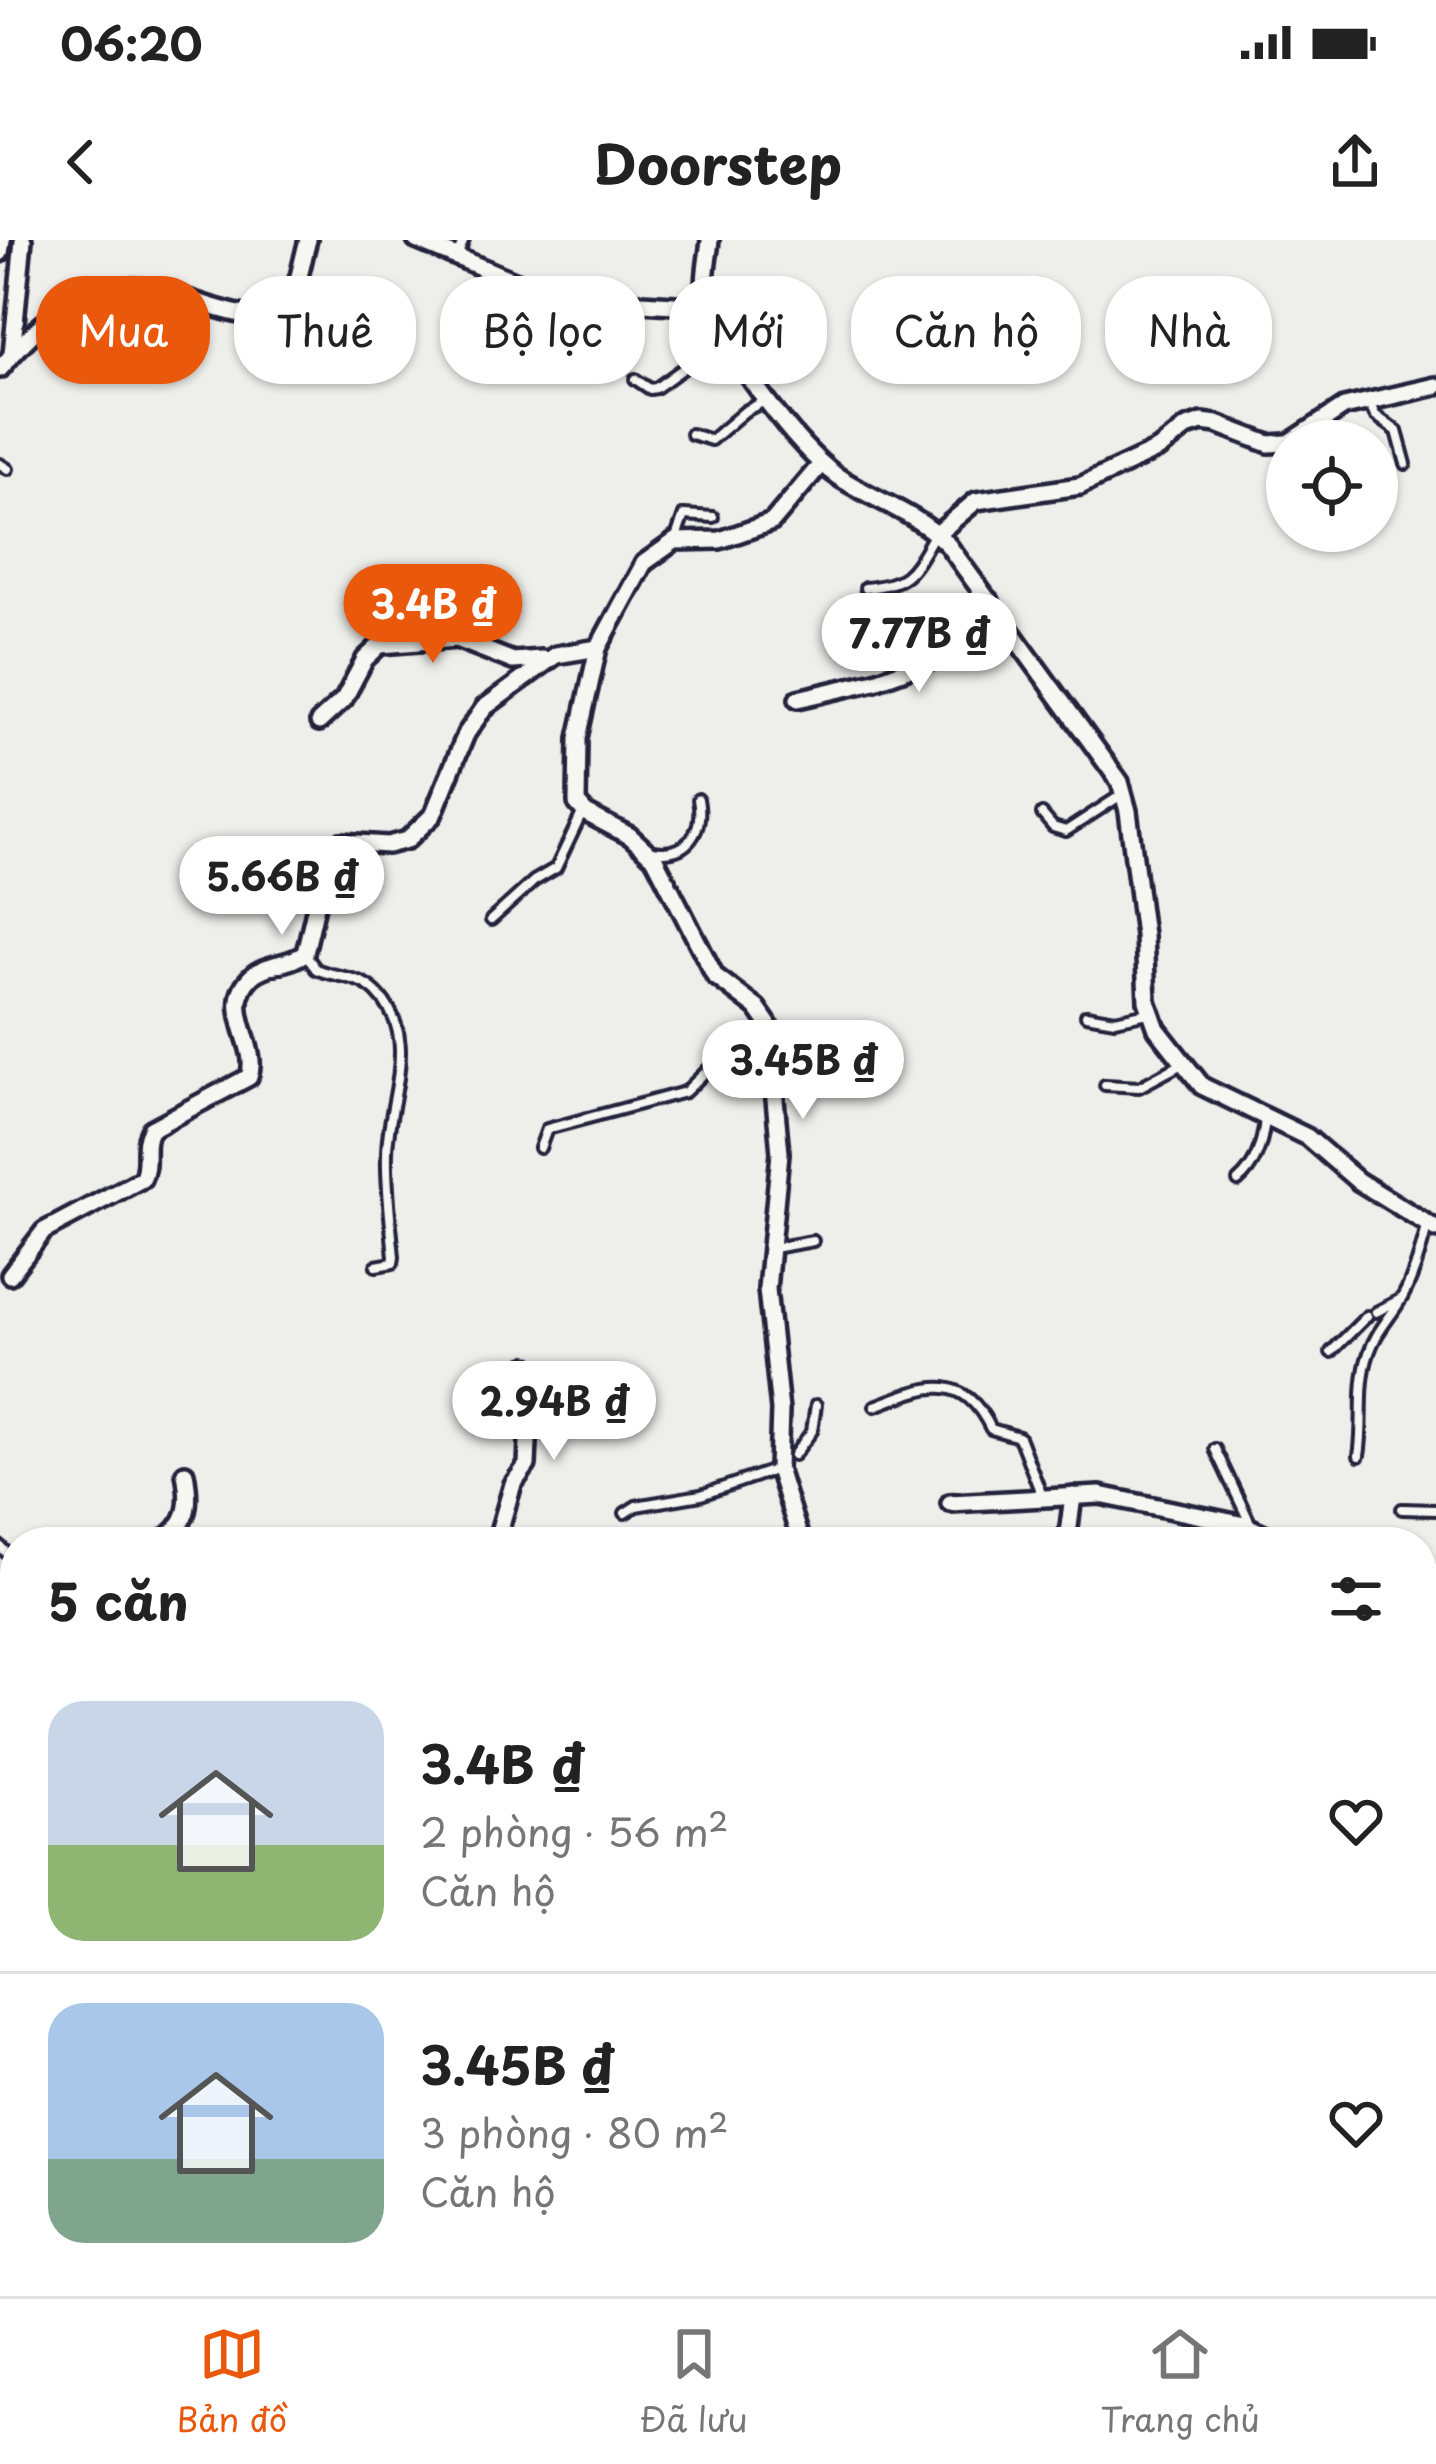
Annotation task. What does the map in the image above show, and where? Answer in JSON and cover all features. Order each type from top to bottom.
[{"type":"street","points":[[0,253],[2,240]]},
{"type":"street","points":[[12,354],[23,240]]},
{"type":"street","points":[[0,369],[65,306],[116,288],[160,290],[227,311],[282,312],[308,240]]},
{"type":"street","points":[[416,240],[555,298],[669,305]]},
{"type":"street","points":[[706,276],[710,240]]},
{"type":"street","points":[[756,384],[821,464],[936,533],[1106,758],[1123,794],[1150,1012],[1183,1064],[1202,1086],[1319,1144],[1358,1180],[1432,1227]]},
{"type":"street","points":[[1319,420],[1369,401],[1436,386]]},
{"type":"street","points":[[936,533],[976,501],[1079,486],[1159,449],[1187,427],[1202,422],[1266,443]]},
{"type":"street","points":[[797,1527],[782,1466],[767,1289],[780,1154],[764,1015],[715,976],[682,917],[667,876],[645,850],[620,829],[583,811],[574,795],[578,738],[598,648],[634,577],[658,549],[675,541],[720,540],[772,521],[821,464]]},
{"type":"street","points":[[798,699],[875,681],[930,661],[990,601]]},
{"type":"street","points":[[319,722],[344,699],[365,659],[380,645],[457,639],[520,662],[598,648]]},
{"type":"street","points":[[10,1275],[44,1231],[142,1179],[151,1129],[244,1083],[252,1065],[238,1003],[245,985],[254,974],[305,953],[322,880],[340,842],[388,845],[407,840],[422,828],[433,815],[466,734],[484,708],[556,655]]},
{"type":"street","points":[[500,1527],[513,1484],[530,1457],[529,1420],[511,1406],[514,1385],[526,1366]]},
{"type":"street","points":[[180,1527],[190,1499],[185,1473]]},
{"type":"street","points":[[1069,1527],[1073,1496]]},
{"type":"street","points":[[950,1502],[1121,1497],[1249,1527]]},
{"type":"lane","points":[[456,258],[464,240]]},
{"type":"lane","points":[[691,434],[710,440],[745,411],[766,401]]},
{"type":"lane","points":[[1369,401],[1375,415],[1396,430],[1406,464]]},
{"type":"lane","points":[[675,541],[684,515],[712,517]]},
{"type":"lane","points":[[865,588],[906,579],[936,533]]},
{"type":"lane","points":[[1042,814],[1053,827],[1066,831],[1123,794]]},
{"type":"lane","points":[[645,850],[668,853],[690,841],[701,826],[698,799]]},
{"type":"lane","points":[[491,920],[534,880],[556,868],[583,811]]},
{"type":"lane","points":[[305,953],[316,969],[357,979],[374,989],[399,1028],[401,1061],[386,1176],[394,1257],[393,1264],[376,1266]]},
{"type":"lane","points":[[1087,1016],[1115,1020],[1150,1012]]},
{"type":"lane","points":[[540,1148],[547,1129],[685,1092],[717,1061],[745,1067],[772,1061]]},
{"type":"lane","points":[[1105,1085],[1139,1087],[1183,1064]]},
{"type":"lane","points":[[1238,1181],[1249,1171],[1260,1145],[1265,1117]]},
{"type":"lane","points":[[1359,1456],[1364,1427],[1360,1386],[1371,1345],[1401,1299],[1432,1227]]},
{"type":"lane","points":[[768,1249],[813,1241]]},
{"type":"lane","points":[[1331,1352],[1371,1314],[1401,1299]]},
{"type":"lane","points":[[875,1406],[929,1387],[963,1393],[979,1405],[991,1429],[1019,1437],[1042,1497]]},
{"type":"lane","points":[[794,1455],[812,1431],[816,1405]]},
{"type":"lane","points":[[1216,1449],[1253,1527]]},
{"type":"lane","points":[[625,1514],[636,1506],[701,1495],[782,1466]]},
{"type":"lane","points":[[1402,1509],[1436,1510]]}]
